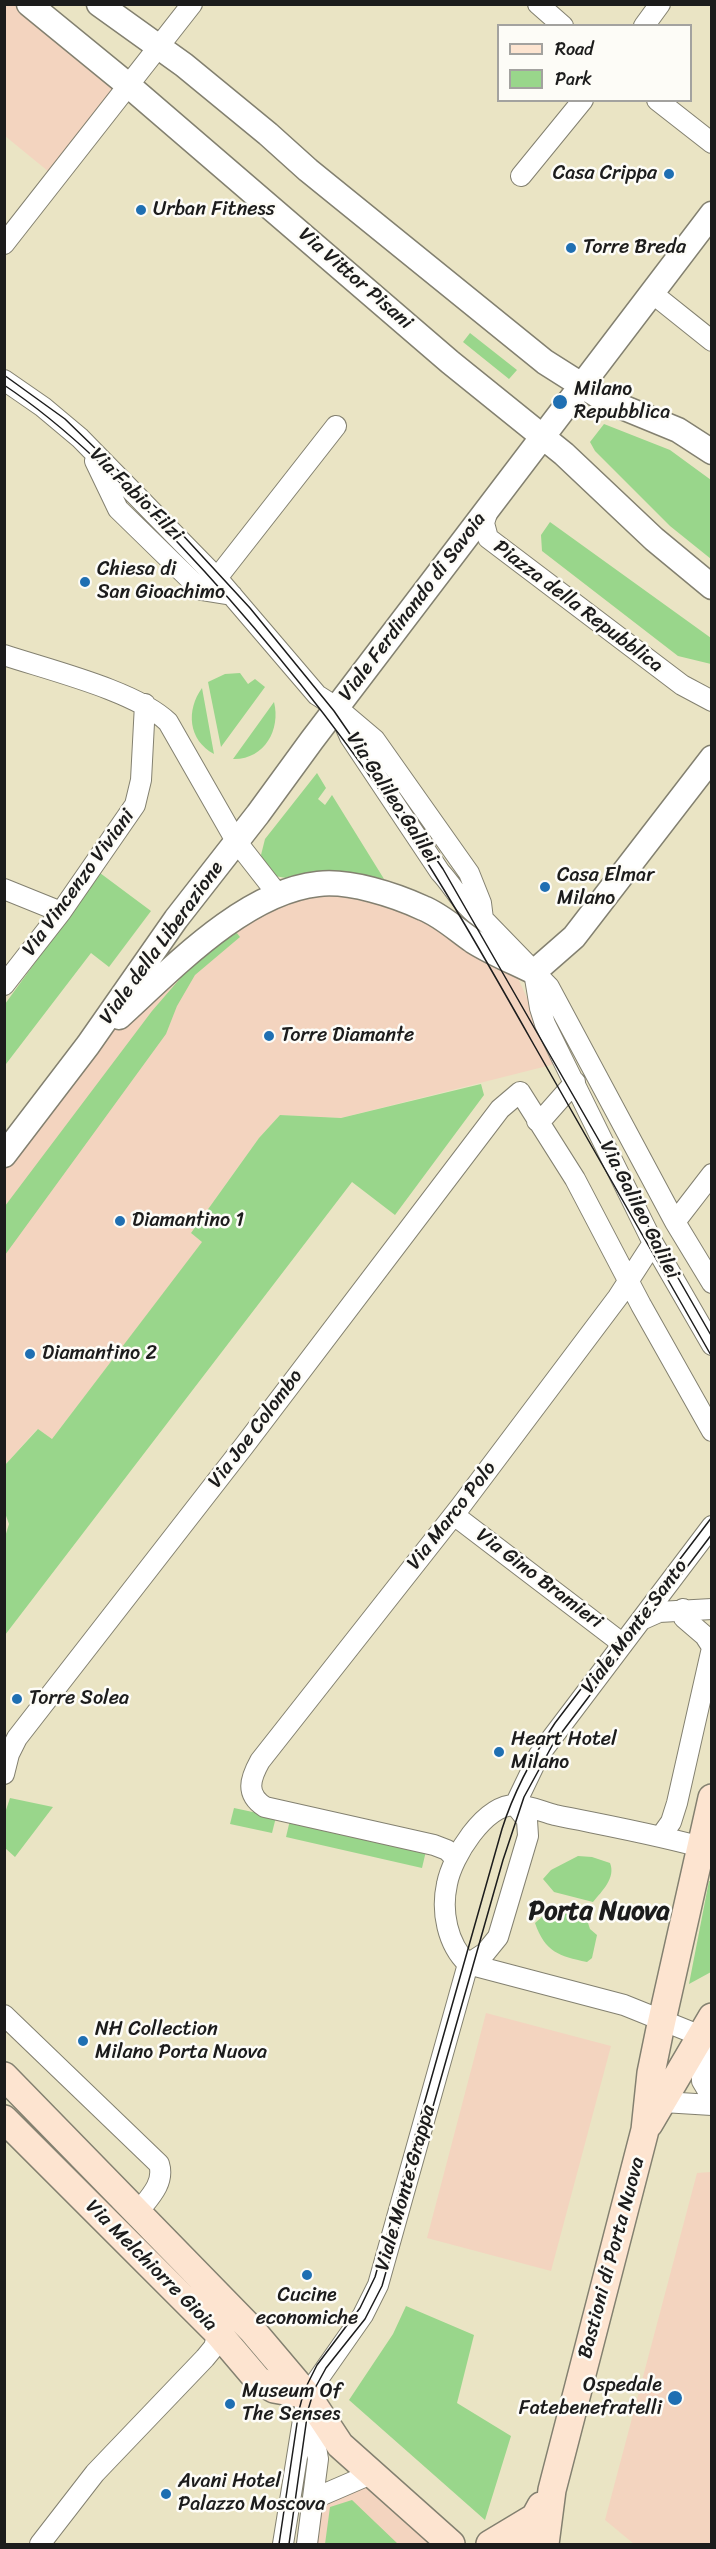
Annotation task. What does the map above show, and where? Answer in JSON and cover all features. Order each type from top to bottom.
[{"type":"main road","name":"Bastioni di Porta Nuova","points":[[545,2544],[552,2490],[645,2130],[651,2073],[662,2019],[706,1848],[711,1798]]},
{"type":"main road","name":"Bastioni di Porta Nuova","points":[[645,2130],[708,2028]]},
{"type":"main road","name":"Via Melchiorre Gioia","points":[[4,2076],[252,2330],[307,2395],[340,2445],[451,2544]]},
{"type":"main road","name":"Via Melchiorre Gioia","points":[[4,2119],[218,2333],[264,2385],[278,2391],[307,2395]]},
{"type":"main road","name":"Bastioni di Porta Nuova","points":[[526,2544],[535,2517],[552,2490]]},
{"type":"main road","points":[[490,2544],[535,2517]]},
{"type":"street","name":"Via Vittor Pisani","points":[[29,4],[128,85],[435,349],[543,436]]},
{"type":"street","points":[[99,4],[159,47],[268,134],[308,170],[545,362],[612,404],[678,430],[711,453]]},
{"type":"street","points":[[4,244],[192,4]]},
{"type":"street","points":[[538,4],[561,24]]},
{"type":"street","points":[[645,24],[660,4]]},
{"type":"street","points":[[521,177],[581,102]]},
{"type":"street","points":[[660,102],[711,143]]},
{"type":"street","points":[[489,507],[711,214]]},
{"type":"street","points":[[652,293],[711,341]]},
{"type":"street","name":"Via Fabio Filzi","points":[[4,380],[43,407],[80,438],[232,595]]},
{"type":"street","points":[[217,578],[336,426]]},
{"type":"street","points":[[543,436],[660,544],[711,587]]},
{"type":"street","name":"Via Fabio Filzi","points":[[80,438],[93,457],[118,509],[201,590],[232,595]]},
{"type":"street","name":"Piazza della Repubblica","points":[[489,507],[484,523],[488,538],[682,685],[711,701]]},
{"type":"street","name":"Viale Ferdinando di Savoia","points":[[237,841],[489,507]]},
{"type":"street","points":[[232,595],[317,695],[336,707]]},
{"type":"street","points":[[4,655],[126,696],[145,704],[168,722],[237,841],[279,896]]},
{"type":"street","name":"Via Vincenzo Viviani","points":[[4,985],[61,912],[135,806],[141,780],[145,704]]},
{"type":"street","name":"Via Galileo Galilei","points":[[336,707],[350,737],[440,872],[472,912],[483,919],[552,992],[675,1222],[711,1283]]},
{"type":"street","points":[[534,972],[570,942],[711,758]]},
{"type":"street","name":"Viale della Liberazione","points":[[4,1155],[88,1045],[176,919],[237,841]]},
{"type":"street","name":"Viale della Liberazione","points":[[88,1045],[203,941],[248,910],[279,896],[317,884],[339,883],[402,898],[427,909],[476,943],[534,972]]},
{"type":"street","points":[[4,889],[61,912]]},
{"type":"street","name":"Via Galileo Galilei","points":[[534,972],[545,1024],[654,1243],[711,1345]]},
{"type":"street","points":[[575,1082],[537,1121],[575,1179],[711,1431]]},
{"type":"street","name":"Via Joe Colombo","points":[[4,1774],[9,1754],[17,1738],[237,1456],[500,1108],[520,1092],[537,1121]]},
{"type":"street","points":[[675,1222],[711,1174]]},
{"type":"street","name":"Via Marco Polo","points":[[455,1858],[447,1850],[434,1845],[265,1807],[252,1795],[250,1786],[253,1775],[260,1761],[454,1515],[629,1282],[654,1243]]},
{"type":"street","name":"Via Gino Bramieri","points":[[454,1515],[623,1644]]},
{"type":"street","name":"Viale Monte Santo","points":[[515,1805],[532,1767],[711,1526]]},
{"type":"street","points":[[641,1620],[659,1612],[711,1609]]},
{"type":"street","points":[[661,1836],[671,1822],[678,1803],[711,1647],[705,1636],[684,1618],[683,1610]]},
{"type":"street","points":[[468,1964],[495,1944],[501,1930],[528,1836],[527,1820],[515,1805]]},
{"type":"street","points":[[706,1848],[661,1836],[515,1805],[499,1811],[484,1821],[455,1858],[445,1891],[446,1919],[453,1943],[468,1964],[624,2005],[662,2019],[708,2028],[702,2081],[711,2098]]},
{"type":"street","name":"Viale Monte Grappa","points":[[284,2544],[307,2395],[363,2314],[378,2285],[468,1964]]},
{"type":"street","name":"Via Melchiorre Gioia","points":[[4,2015],[159,2164],[160,2178],[155,2190],[138,2212]]},
{"type":"street","points":[[663,2102],[711,2105]]},
{"type":"street","points":[[40,2544],[95,2473],[213,2348],[218,2333]]},
{"type":"street","points":[[307,2395],[317,2444],[318,2465],[307,2544]]},
{"type":"street","points":[[313,2499],[371,2474]]},
{"type":"shaded area","points":[[4,5],[20,5],[122,91],[54,176],[5,136]]},
{"type":"shaded area","points":[[318,887],[401,902],[512,965],[527,998],[540,1017],[563,1062],[341,1118],[280,1115],[259,1138],[191,1233],[203,1242],[52,1439],[37,1429],[5,1465],[4,1162],[101,1036],[205,944]]},
{"type":"shaded area","points":[[486,2013],[611,2046],[551,2271],[427,2238]]},
{"type":"shaded area","name":"Ospedale Fatebenefratelli","points":[[711,2172],[711,2544],[634,2544],[605,2520],[697,2173]]},
{"type":"shaded area","points":[[371,2476],[448,2544],[309,2544],[315,2500]]},
{"type":"green space","points":[[470,333],[517,370],[509,379],[463,342]]},
{"type":"green space","points":[[604,424],[670,450],[711,480],[711,559],[670,526],[595,451],[590,442]]},
{"type":"green space","points":[[550,522],[711,638],[711,664],[678,656],[542,551],[541,535]]},
{"type":"green space","points":[[240,673],[248,684],[255,679],[265,687],[221,747],[208,682],[225,674]]},
{"type":"green space","points":[[202,688],[214,754],[199,741],[192,724],[193,706]]},
{"type":"green space","points":[[274,702],[275,723],[268,741],[253,754],[233,759]]},
{"type":"green space","points":[[317,773],[326,788],[318,799],[325,805],[332,795],[384,879],[354,873],[321,871],[286,878],[275,876],[265,869],[261,855],[265,839]]},
{"type":"green space","points":[[100,873],[151,911],[109,967],[91,953],[6,1064],[5,1069],[5,1004]]},
{"type":"green space","points":[[236,932],[240,937],[195,975],[177,1006],[166,1034],[5,1255],[5,1206],[152,1011],[190,967]]},
{"type":"green space","points":[[481,1084],[484,1095],[395,1215],[352,1182],[5,1635],[4,1540],[9,1524],[5,1513],[5,1465],[38,1429],[52,1439],[202,1242],[191,1233],[259,1138],[280,1115],[341,1118]]},
{"type":"green space","points":[[10,1798],[53,1807],[15,1857],[5,1848],[5,1813]]},
{"type":"green space","points":[[234,1808],[276,1817],[272,1833],[230,1824]]},
{"type":"green space","points":[[290,1820],[426,1851],[422,1868],[286,1837]]},
{"type":"green space","points":[[578,1856],[592,1857],[610,1863],[610,1879],[593,1902],[554,1892],[543,1879],[551,1870]]},
{"type":"green space","points":[[709,1881],[712,1881],[711,1972],[689,1984]]},
{"type":"green space","points":[[551,1909],[587,1920],[590,1929],[597,1935],[592,1958],[587,1962],[561,1955],[548,1947],[543,1940],[535,1923]]},
{"type":"green space","points":[[406,2306],[474,2335],[457,2403],[511,2436],[485,2520],[349,2400],[393,2334]]},
{"type":"green space","points":[[352,2500],[398,2544],[325,2544],[330,2507]]},
{"type":"tram line","points":[[4,375],[65,419],[167,518],[250,608],[334,711],[443,869],[712,1337]]},
{"type":"tram line","points":[[4,385],[52,420],[118,480],[160,523],[254,628],[302,686],[369,775],[455,908],[712,1357]]},
{"type":"tram line","points":[[279,2544],[299,2410],[304,2391],[317,2365],[360,2308],[375,2277],[502,1829],[512,1801],[555,1723],[712,1517]]},
{"type":"tram line","points":[[289,2544],[308,2410],[314,2390],[326,2368],[365,2319],[382,2286],[503,1860],[524,1797],[553,1744],[712,1534]]},
{"type":"place","name":"Casa Crippa","points":[[669,174]]},
{"type":"place","name":"Urban Fitness","points":[[141,210]]},
{"type":"place","name":"Torre Breda","points":[[571,248]]},
{"type":"place","name":"Milano Repubblica","points":[[560,402]]},
{"type":"place","name":"Chiesa di San Gioachimo","points":[[85,582]]},
{"type":"place","name":"Casa Elmar Milano","points":[[545,887]]},
{"type":"place","name":"Torre Diamante","points":[[269,1036]]},
{"type":"place","name":"Diamantino 1","points":[[120,1221]]},
{"type":"place","name":"Diamantino 2","points":[[30,1354]]},
{"type":"place","name":"Torre Solea","points":[[17,1699]]},
{"type":"place","name":"Heart Hotel Milano","points":[[499,1752]]},
{"type":"place","name":"NH Collection Milano Porta Nuova","points":[[83,2041]]},
{"type":"place","name":"Cucine economiche","points":[[307,2275]]},
{"type":"place","name":"Ospedale Fatebenefratelli","points":[[675,2398]]},
{"type":"place","name":"Museum Of The Senses","points":[[230,2404]]},
{"type":"place","name":"Avani Hotel Palazzo Moscova","points":[[166,2494]]},
{"type":"district","name":"Porta Nuova","points":[[599,1912]]}]
